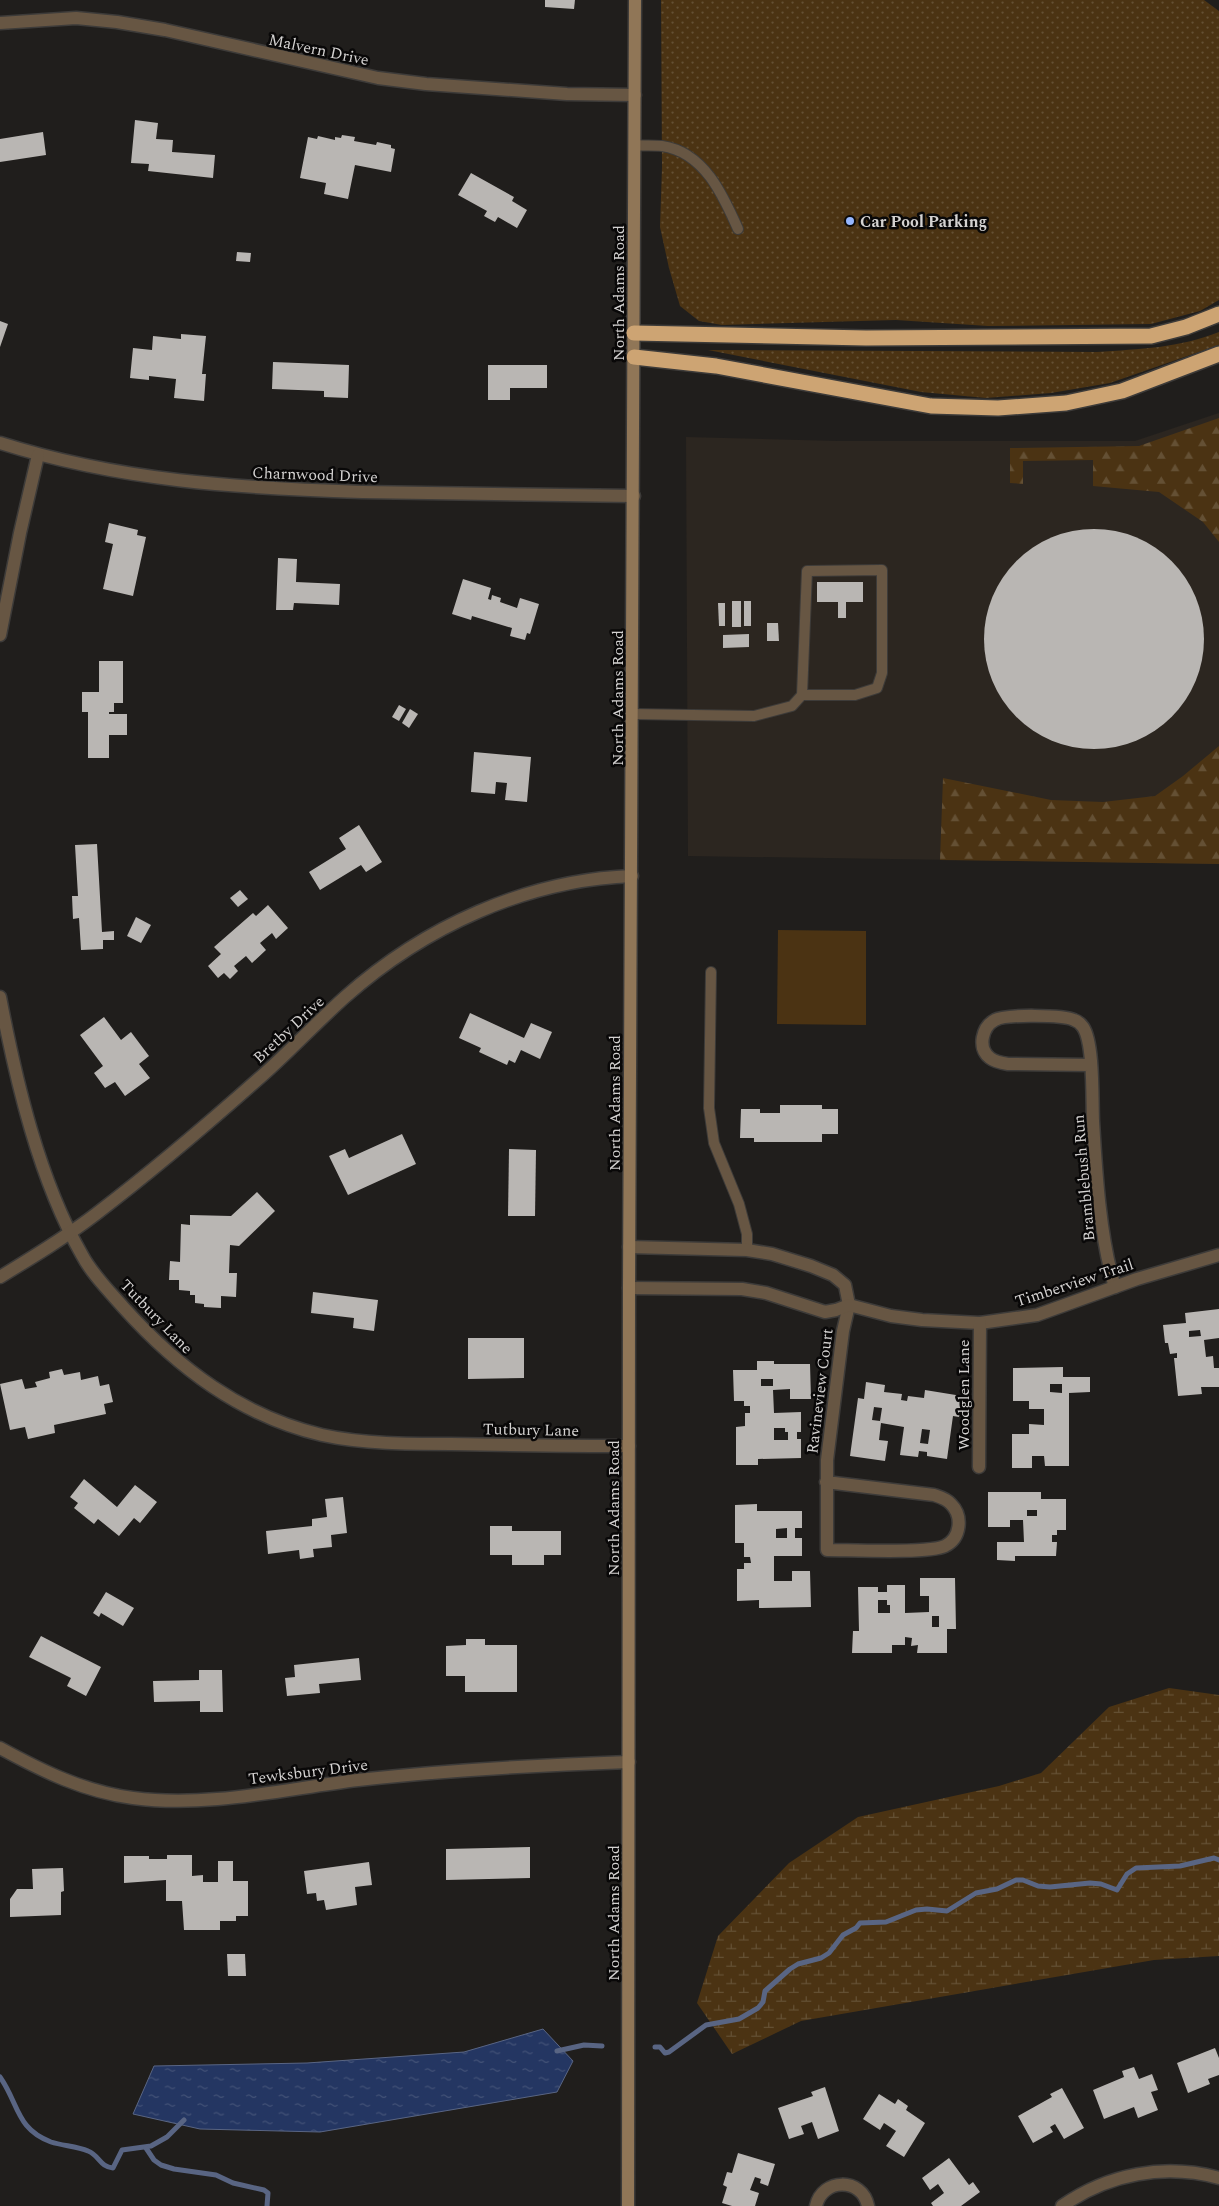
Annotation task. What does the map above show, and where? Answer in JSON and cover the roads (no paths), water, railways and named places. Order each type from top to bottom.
[{"type":"highway","points":[[634,334],[856,338],[1151,336],[1186,327],[1219,314]]},
{"type":"highway","points":[[634,357],[725,367],[931,406],[998,408],[1066,403],[1122,391],[1219,354]]},
{"type":"street","name":"North Adams Road","points":[[628,2206],[629,1288],[635,0]]},
{"type":"street","name":"Malvern Drive","points":[[0,24],[76,18],[117,22],[165,30],[378,78],[426,84],[566,94],[635,95]]},
{"type":"street","name":"Charnwood Drive","points":[[0,443],[38,455],[118,473],[217,486],[394,493],[634,496]]},
{"type":"street","points":[[0,635],[20,533],[38,455]]},
{"type":"street","name":"Bretby Drive","points":[[0,1277],[70,1233],[96,1214],[265,1073],[345,997],[403,952],[466,916],[529,893],[585,879],[632,876]]},
{"type":"street","name":"Tutbury Lane","points":[[0,997],[18,1082],[35,1141],[70,1233],[83,1258],[112,1295],[156,1342],[179,1364],[215,1390],[268,1417],[320,1434],[357,1440],[440,1444],[629,1446]]},
{"type":"street","name":"Bramblebush Run","points":[[1090,1065],[1008,1064],[998,1062],[988,1057],[984,1050],[982,1042],[983,1032],[989,1023],[997,1018],[1065,1017],[1074,1020],[1082,1026],[1087,1035],[1090,1065],[1101,1203],[1106,1250],[1115,1287]]},
{"type":"street","points":[[629,1288],[742,1289],[766,1293],[825,1312],[849,1305],[845,1285],[834,1275],[784,1258],[747,1250],[630,1247]]},
{"type":"street","name":"Timberview Trail","points":[[849,1305],[891,1316],[953,1323],[980,1323],[1037,1314],[1115,1287],[1219,1256]]},
{"type":"street","name":"Ravineview Court","points":[[826,1482],[934,1495],[951,1504],[958,1516],[959,1530],[951,1542],[931,1550],[827,1550],[826,1482],[827,1460],[843,1331],[849,1305]]},
{"type":"street","name":"Woodglen Lane","points":[[979,1467],[980,1323]]},
{"type":"street","name":"Tewksbury Drive","points":[[0,1748],[47,1773],[78,1785],[131,1798],[174,1801],[234,1797],[357,1780],[445,1772],[552,1764],[629,1762]]},
{"type":"street","points":[[1062,2206],[1091,2188],[1132,2175],[1156,2171],[1183,2171],[1219,2178]]},
{"type":"street","points":[[816,2206],[820,2194],[826,2188],[846,2184],[858,2189],[866,2199],[868,2206]]},
{"type":"lane","points":[[634,146],[668,148],[699,164],[716,184],[738,229]]},
{"type":"lane","points":[[632,714],[754,716],[792,706],[802,695],[807,571],[882,570],[882,674],[877,688],[855,695],[802,695]]},
{"type":"lane","points":[[711,972],[709,1108],[711,1126],[714,1143],[739,1204],[746,1234],[747,1250]]},
{"type":"water","points":[[543,2029],[573,2061],[557,2092],[320,2132],[200,2129],[133,2114],[154,2066],[307,2063],[464,2052]]},
{"type":"waterway","points":[[655,2047],[660,2047],[665,2053],[669,2052],[706,2025],[739,2019],[758,2008],[763,2002],[765,1991],[790,1969],[798,1964],[821,1958],[829,1953],[843,1935],[856,1928],[860,1923],[886,1922],[916,1910],[947,1911],[976,1893],[997,1889],[1016,1880],[1050,1887],[1090,1883],[1101,1884],[1117,1890],[1127,1874],[1136,1868],[1180,1866],[1214,1858],[1219,1860]]},
{"type":"waterway","points":[[557,2051],[584,2045],[602,2046]]},
{"type":"waterway","points":[[0,2077],[24,2123],[31,2130],[51,2142],[88,2151],[95,2155],[102,2163],[113,2168],[122,2150],[151,2146],[167,2137],[184,2120]]},
{"type":"waterway","points":[[146,2148],[154,2160],[161,2165],[174,2169],[216,2175],[233,2183],[264,2190],[268,2193],[267,2206]]},
{"type":"place","name":"Car Pool Parking","points":[[850,221]]}]
